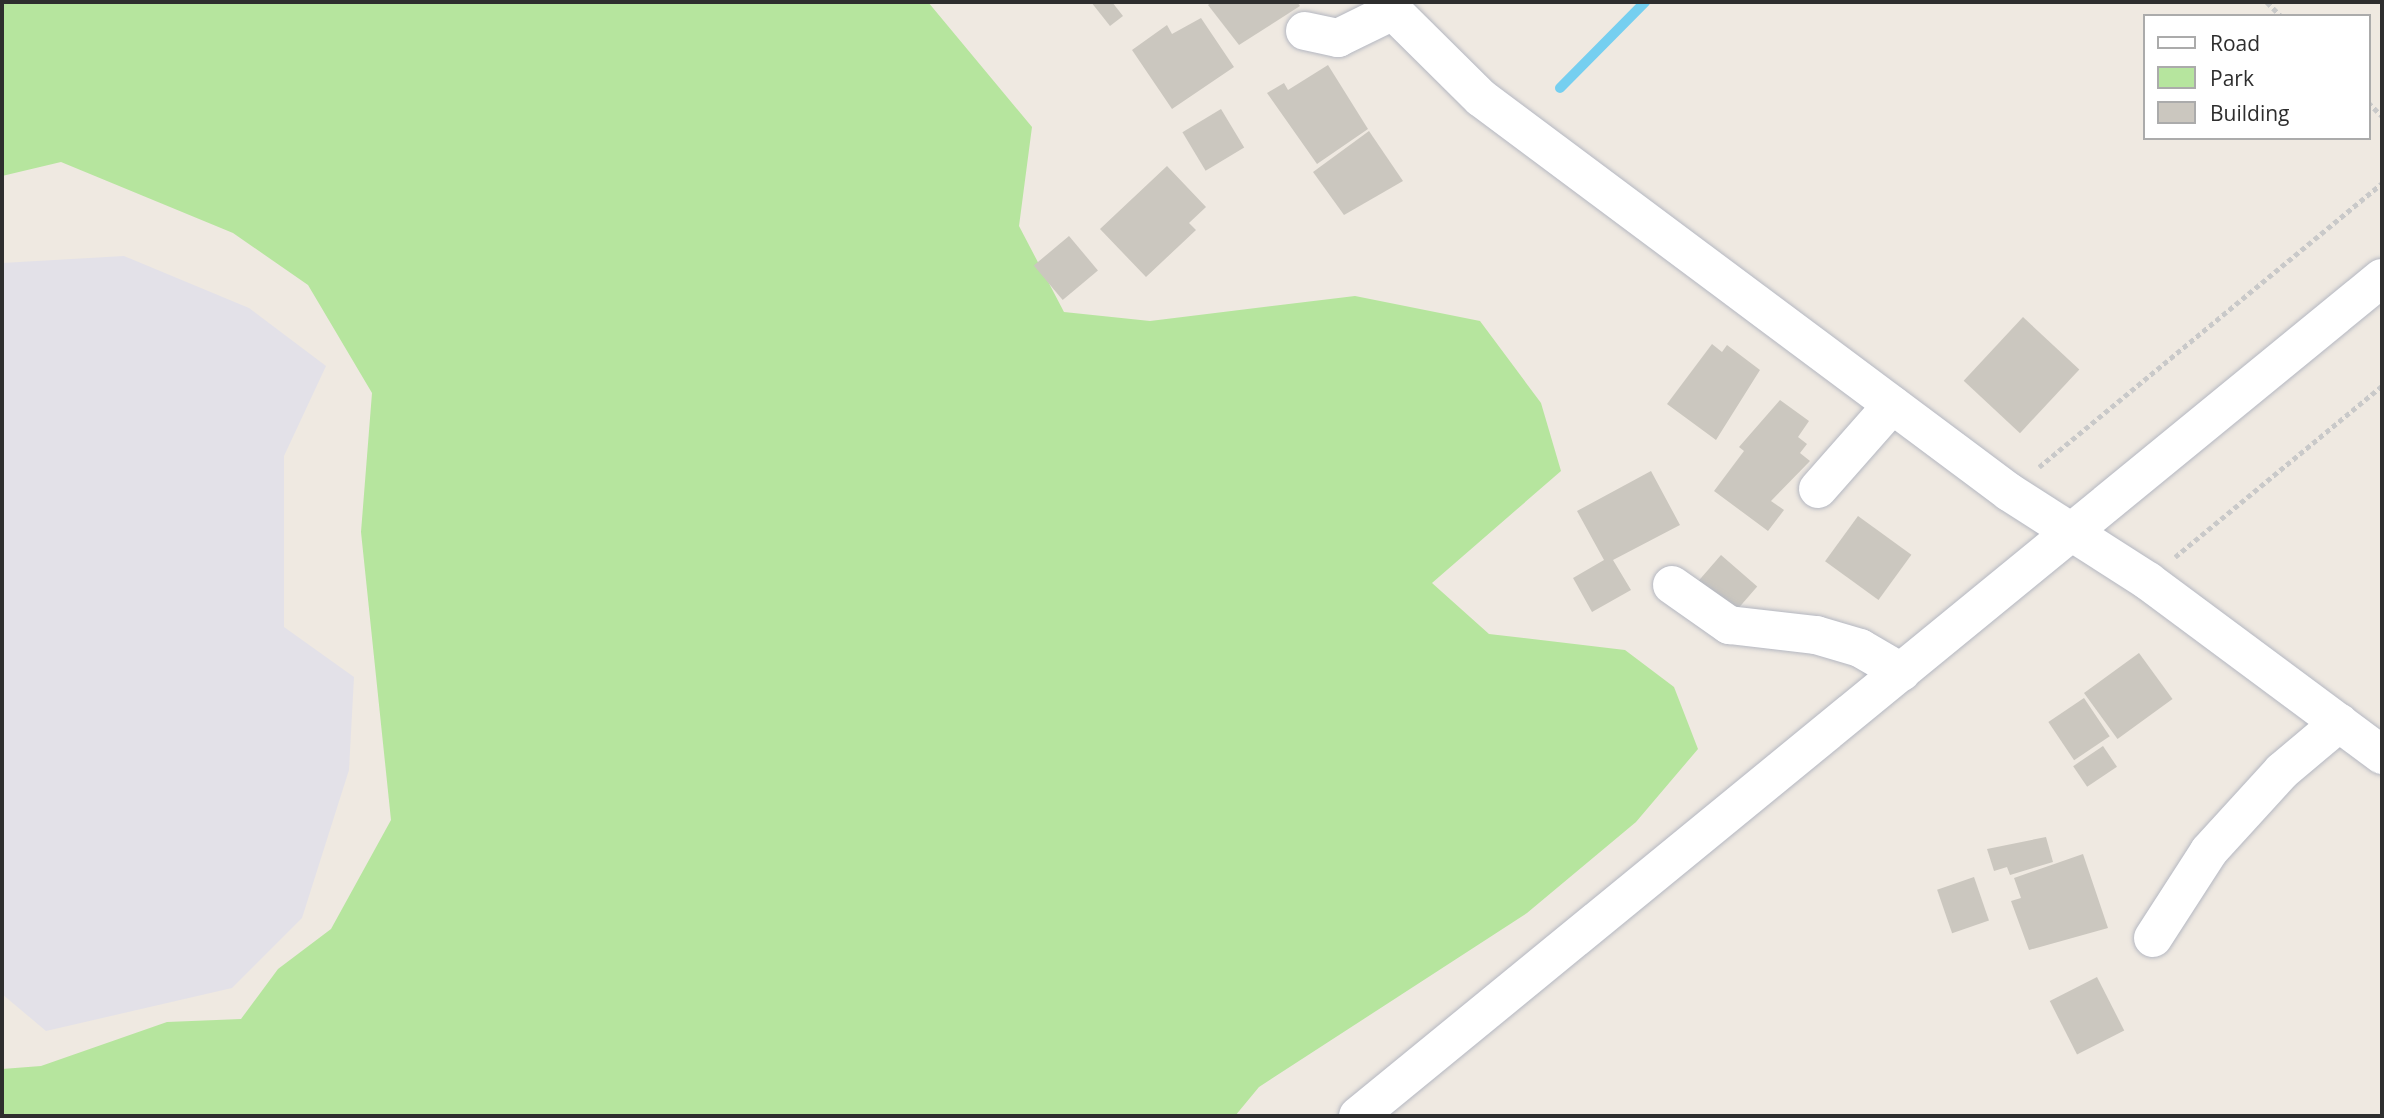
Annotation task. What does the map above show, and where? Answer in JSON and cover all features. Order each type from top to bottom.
[{"type":"street","points":[[1305,31],[1338,37],[1388,6],[1481,98],[2009,492],[2148,581],[2382,755]]},
{"type":"street","points":[[1358,1116],[2382,278]]},
{"type":"street","points":[[1818,489],[1892,405]]},
{"type":"street","points":[[1672,585],[1729,625],[1827,638],[1860,648],[1901,672]]},
{"type":"street","points":[[2153,937],[2209,851],[2282,771],[2339,723]]},
{"type":"path","points":[[2009,492],[2382,183]]},
{"type":"path","points":[[2148,581],[2382,386]]},
{"type":"shaded area","points":[[124,256],[249,308],[326,366],[284,456],[284,627],[354,677],[349,770],[302,918],[232,988],[46,1031],[2,994],[2,263]]},
{"type":"green space","points":[[2,2],[928,2],[1032,127],[1019,226],[1064,312],[1150,321],[1355,296],[1480,321],[1541,403],[1561,471],[1432,583],[1489,634],[1625,650],[1674,687],[1698,749],[1636,822],[1527,913],[1259,1087],[1235,1116],[2,1116],[2,1069],[41,1066],[167,1022],[241,1019],[278,969],[331,929],[391,820],[361,532],[372,393],[308,285],[233,233],[61,162],[2,176]]},
{"type":"building","points":[[1091,2],[1112,2],[1123,16],[1110,26]]},
{"type":"building","points":[[1212,2],[1297,2],[1300,6],[1239,45],[1208,5]]},
{"type":"building","points":[[1201,18],[1234,67],[1172,109],[1132,50],[1167,25],[1172,34]]},
{"type":"building","points":[[1328,65],[1368,129],[1317,164],[1267,93],[1284,83],[1288,90]]},
{"type":"building","points":[[1221,109],[1244,148],[1206,171],[1182,132]]},
{"type":"building","points":[[1369,131],[1403,181],[1344,215],[1313,172]]},
{"type":"building","points":[[1167,166],[1206,207],[1189,223],[1196,230],[1146,277],[1100,229]]},
{"type":"building","points":[[1069,236],[1098,270],[1063,300],[1034,266]]},
{"type":"building","points":[[2023,317],[2079,370],[2020,433],[1964,381]]},
{"type":"building","points":[[1712,344],[1722,352],[1727,345],[1760,370],[1716,440],[1667,404]]},
{"type":"building","points":[[1780,400],[1809,421],[1798,437],[1807,444],[1800,453],[1810,461],[1771,501],[1784,510],[1768,531],[1714,491],[1744,451],[1739,447]]},
{"type":"building","points":[[1651,471],[1680,525],[1613,560],[1631,590],[1592,612],[1573,578],[1604,560],[1577,511]]},
{"type":"building","points":[[1858,516],[1911,555],[1878,600],[1825,561]]},
{"type":"building","points":[[1721,555],[1757,586],[1732,616],[1695,584]]},
{"type":"building","points":[[2139,653],[2173,699],[2117,739],[2084,693]]},
{"type":"building","points":[[2084,698],[2110,736],[2074,760],[2048,722]]},
{"type":"building","points":[[2103,746],[2117,767],[2087,787],[2073,766]]},
{"type":"building","points":[[2046,837],[2053,862],[2010,875],[2007,867],[1994,871],[1987,849]]},
{"type":"building","points":[[2083,854],[2108,928],[2029,950],[2011,901],[2021,898],[2014,878]]},
{"type":"building","points":[[1974,877],[1989,920],[1952,933],[1937,890]]},
{"type":"building","points":[[2097,977],[2124,1030],[2077,1055],[2050,1001]]},
{"type":"waterway","points":[[1560,88],[1645,2]]}]
